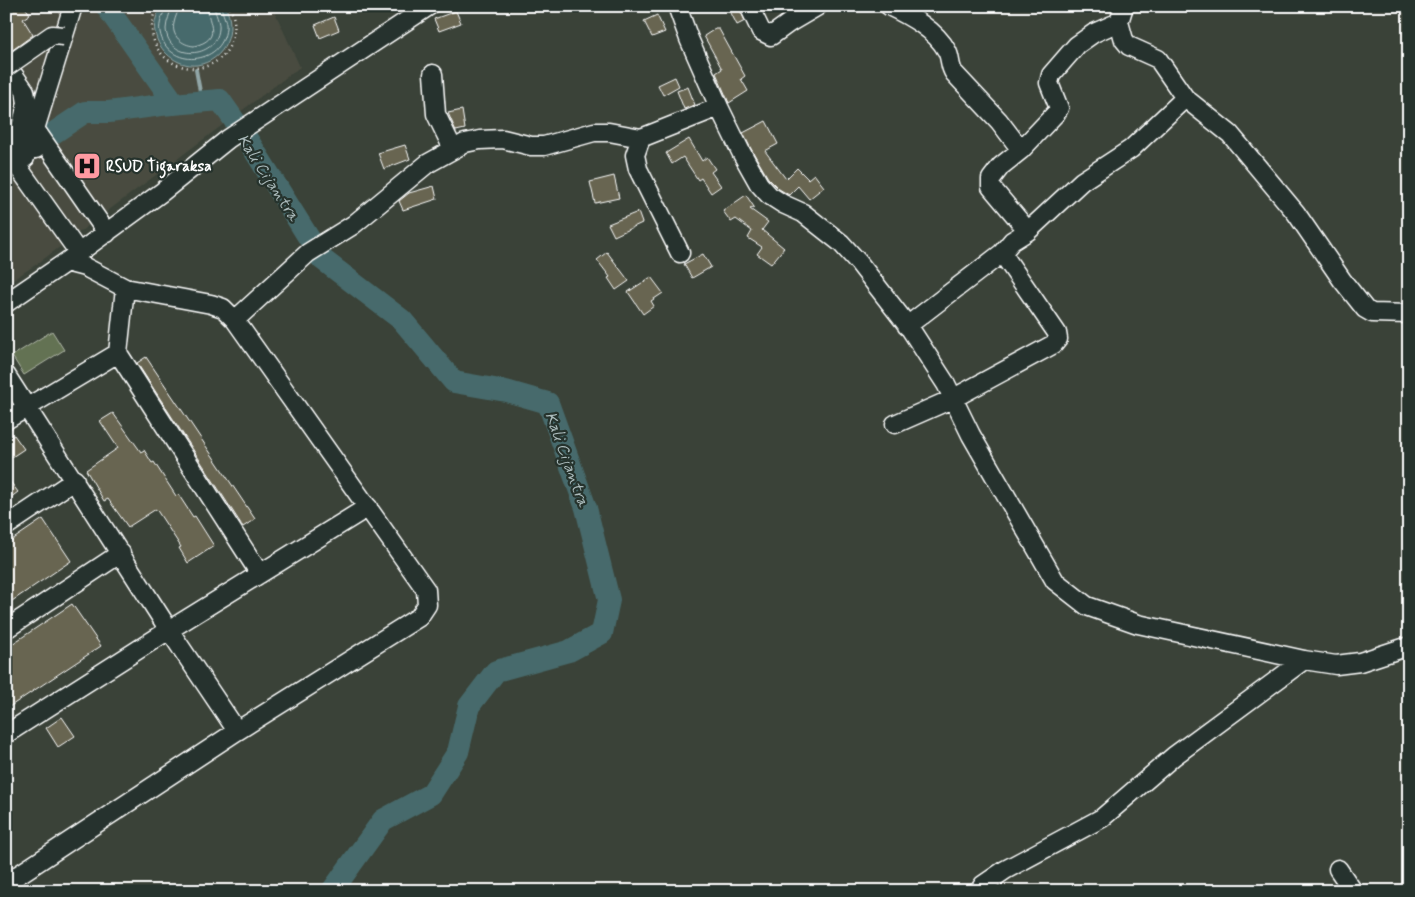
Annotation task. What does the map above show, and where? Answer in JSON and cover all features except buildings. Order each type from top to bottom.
[{"type":"street","points":[[73,6],[35,129],[106,232]]},
{"type":"street","points":[[6,303],[71,251],[106,232],[162,192],[228,139],[429,6]]},
{"type":"street","points":[[677,6],[689,38],[741,152],[759,184],[769,195],[803,213],[841,243],[911,330],[946,384],[971,435],[1055,581],[1088,606],[1138,624],[1304,660],[1336,665],[1360,662],[1407,651]]},
{"type":"street","points":[[749,6],[760,31],[771,36],[818,6]]},
{"type":"street","points":[[889,6],[933,33],[948,52],[950,68],[999,121],[1021,150]]},
{"type":"street","points":[[1028,231],[991,187],[990,183],[1001,166],[1021,150],[1059,108],[1049,83],[1051,75],[1077,45],[1121,14],[1124,40],[1129,46],[1158,59],[1185,98],[1230,134],[1296,213],[1342,280],[1365,309],[1372,313],[1409,314]]},
{"type":"street","points":[[64,36],[52,35],[6,65],[24,91],[27,103],[21,128],[73,204],[96,218]]},
{"type":"street","points":[[433,74],[436,114],[453,150]]},
{"type":"street","points":[[907,326],[1002,253],[1012,241],[1028,231],[1082,181],[1130,149],[1185,98]]},
{"type":"street","points":[[235,320],[308,253],[353,225],[427,164],[465,143],[503,139],[531,146],[544,146],[594,132],[609,132],[641,138],[720,106]]},
{"type":"street","points":[[6,135],[9,136],[62,212],[71,251]]},
{"type":"street","points":[[641,138],[635,155],[638,170],[680,253]]},
{"type":"street","points":[[6,150],[71,251],[85,267],[126,288],[223,308],[235,320],[426,590],[427,605],[419,617],[237,731],[6,883]]},
{"type":"street","points":[[895,424],[952,399],[1054,344],[1058,339],[1057,333],[1002,253]]},
{"type":"street","points":[[126,288],[118,353],[260,574]]},
{"type":"street","points":[[6,420],[118,353]]},
{"type":"street","points":[[6,375],[237,731]]},
{"type":"street","points":[[6,526],[74,480]]},
{"type":"street","points":[[6,734],[368,507]]},
{"type":"street","points":[[6,629],[121,552]]},
{"type":"street","points":[[979,891],[983,885],[1005,870],[1102,818],[1174,756],[1304,660]]},
{"type":"street","points":[[1338,869],[1353,891]]},
{"type":"path","points":[[157,6],[152,17],[151,33],[156,47],[166,59],[179,66],[195,68],[210,65],[216,61],[231,44],[235,28],[233,13],[229,6]]},
{"type":"shaded area","name":"RSUD Tigaraksa","points":[[6,6],[272,6],[300,67],[37,264],[6,284]]},
{"type":"green space","points":[[52,331],[64,350],[24,375],[12,356]]},
{"type":"water","points":[[161,6],[225,6],[229,15],[230,25],[229,34],[222,51],[207,62],[197,65],[182,63],[170,56],[160,45],[155,32],[155,22]]},
{"type":"waterway","points":[[106,6],[175,104]]},
{"type":"waterway","points":[[196,70],[202,102]]},
{"type":"waterway","name":"Kali Cijantra","points":[[25,152],[85,112],[109,112],[220,100],[246,137],[322,259],[402,320],[454,382],[506,391],[548,403],[586,508],[609,600],[602,633],[569,651],[496,671],[469,706],[458,752],[431,794],[383,820],[332,891]]},
{"type":"place","name":"RSUD Tigaraksa","points":[[87,166]]}]
